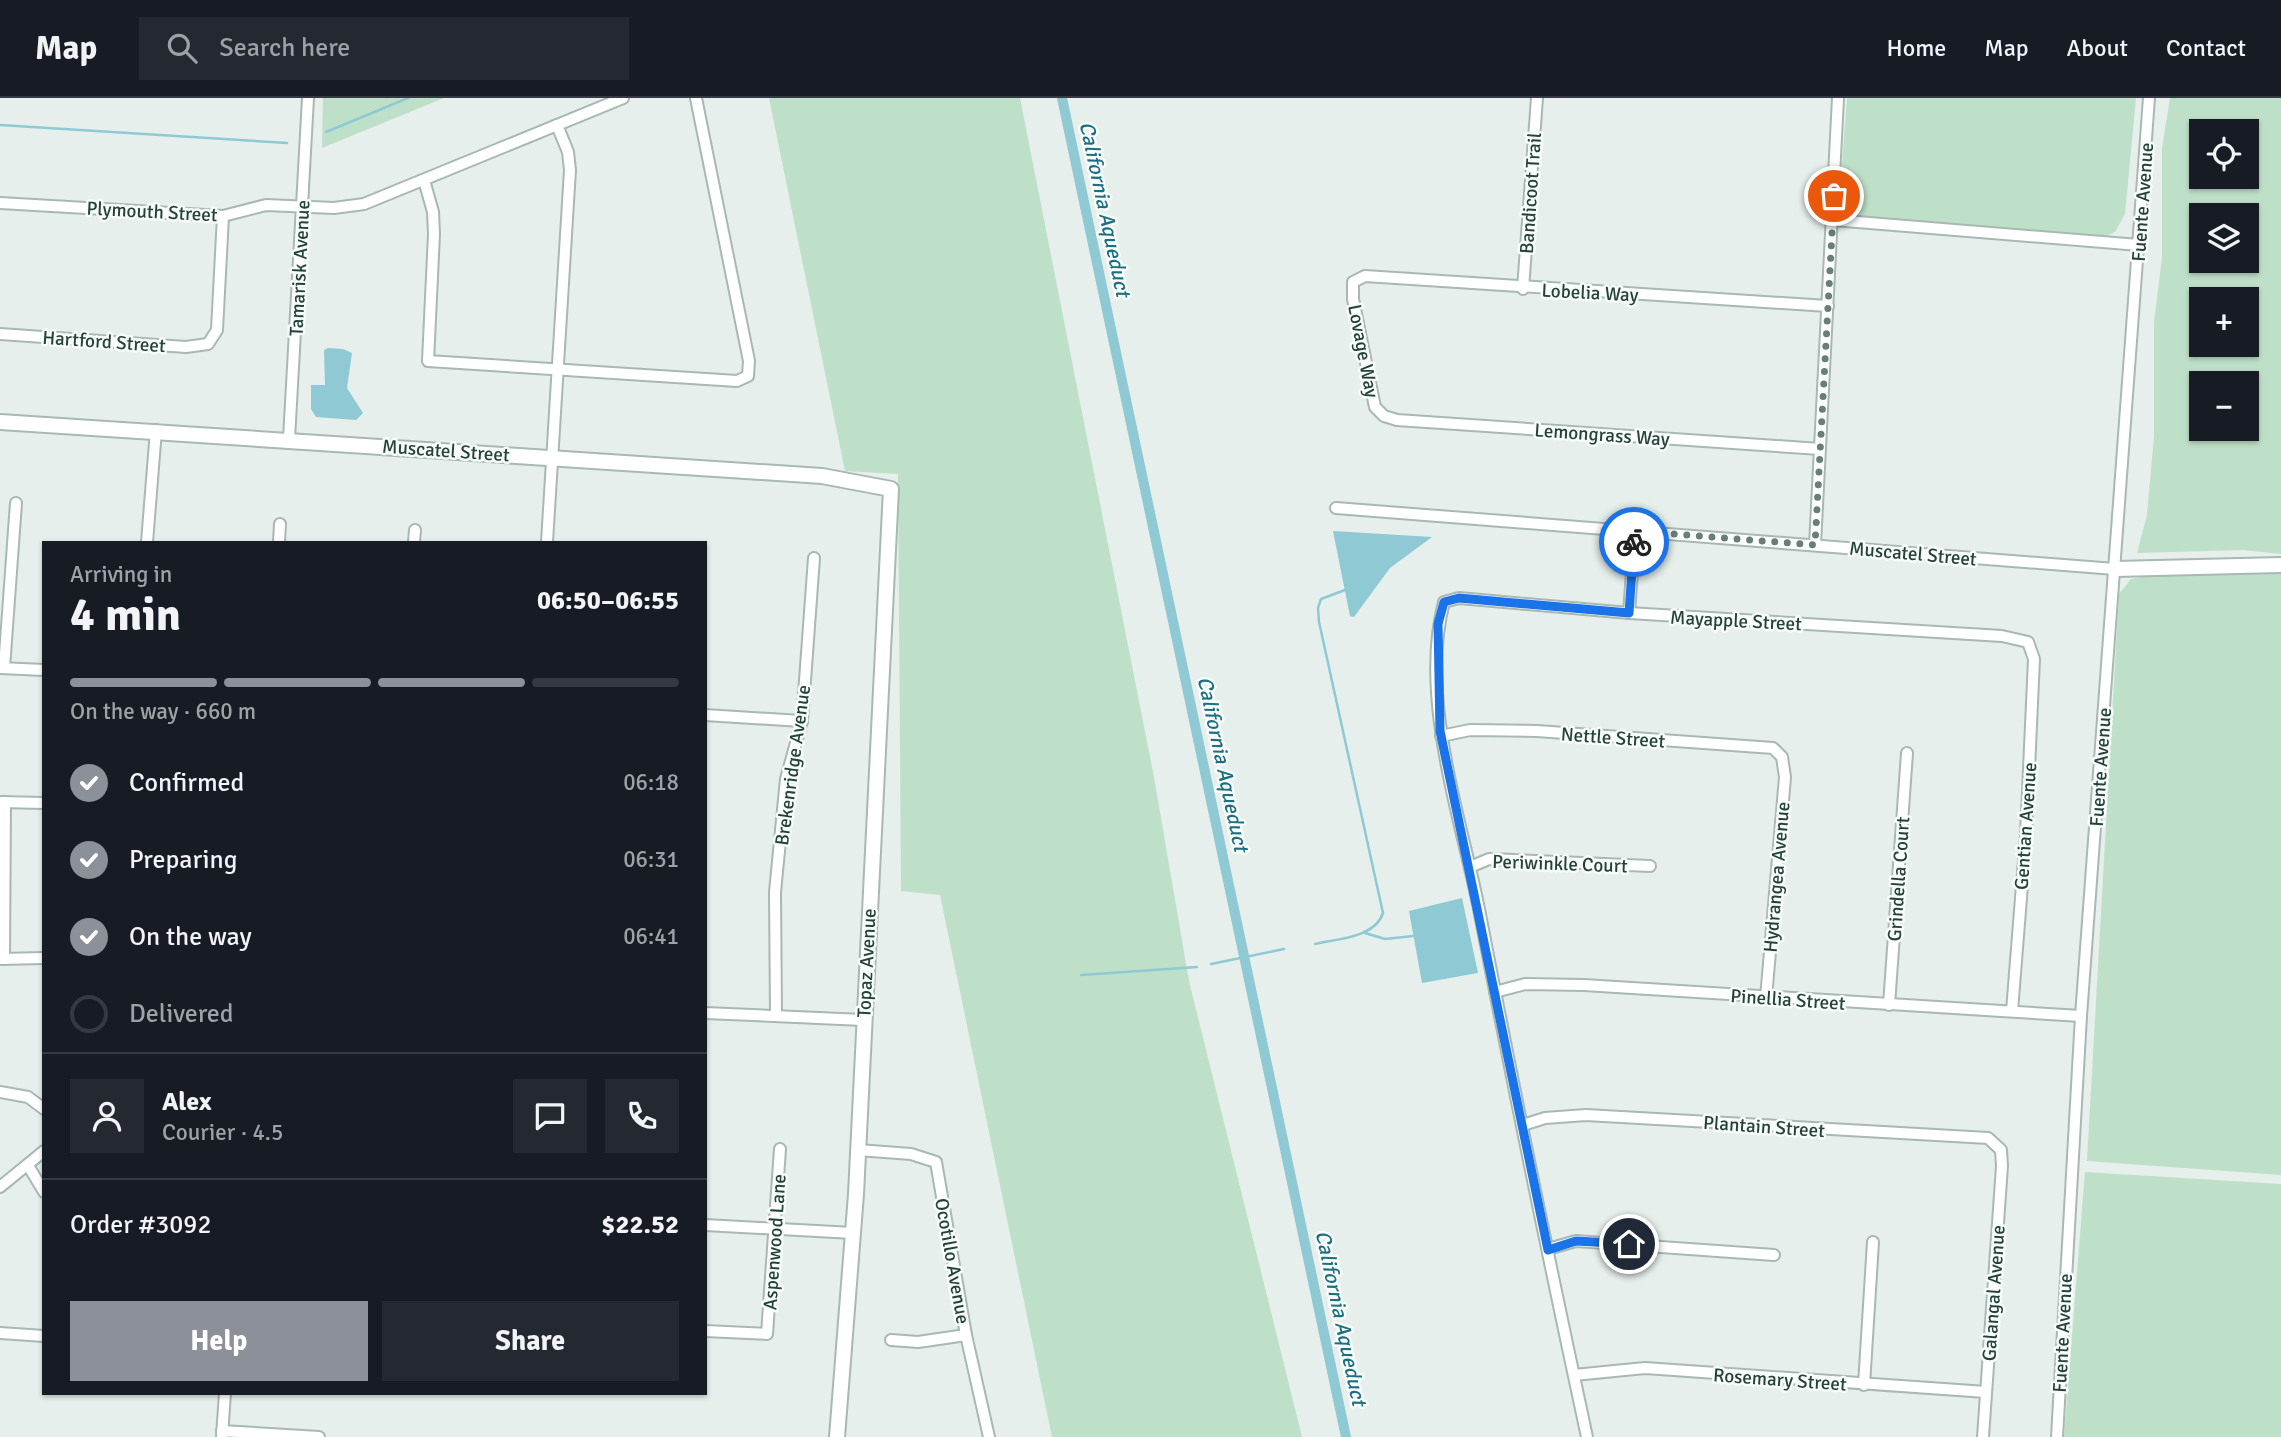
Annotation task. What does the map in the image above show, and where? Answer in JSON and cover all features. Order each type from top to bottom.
[{"type":"street","name":"Tamarisk Avenue","points":[[289,439],[308,98]]},
{"type":"street","name":"Plymouth Street","points":[[0,203],[223,216],[266,205],[334,208],[364,204],[623,98]]},
{"type":"street","points":[[424,180],[433,212],[434,234],[428,361],[737,382],[748,376],[749,361],[696,98]]},
{"type":"street","name":"Bandicoot Trail","points":[[1523,289],[1537,98]]},
{"type":"street","points":[[1815,545],[1838,98]]},
{"type":"street","name":"Fuente Avenue","points":[[2057,1437],[2081,1016],[2149,98]]},
{"type":"street","points":[[547,541],[570,170],[568,152],[557,125]]},
{"type":"street","name":"Hartford Street","points":[[0,334],[186,346],[208,344],[217,330],[223,216]]},
{"type":"street","points":[[1833,220],[2139,245]]},
{"type":"street","name":"Lobelia Way","points":[[1353,282],[1365,276],[1523,289],[1828,306]]},
{"type":"street","name":"Lovage Way","points":[[1353,282],[1353,299],[1375,407],[1384,415]]},
{"type":"street","name":"Lemongrass Way","points":[[1384,415],[1397,420],[1820,449]]},
{"type":"street","name":"Muscatel Street","points":[[0,422],[156,430],[822,476],[891,489]]},
{"type":"street","points":[[146,541],[156,430]]},
{"type":"street","name":"Topaz Avenue","points":[[837,1437],[858,1150],[891,489]]},
{"type":"street","points":[[16,503],[2,668],[42,670]]},
{"type":"street","name":"Muscatel Street","points":[[1336,508],[2115,569],[2281,565]]},
{"type":"street","points":[[279,541],[280,524]]},
{"type":"street","points":[[414,541],[415,530]]},
{"type":"street","points":[[1629,613],[1635,531]]},
{"type":"street","name":"Brekenridge Avenue","points":[[776,1015],[775,892],[786,779],[802,721],[814,558]]},
{"type":"street","name":"Mayapple Street","points":[[1441,736],[1438,624],[1444,602],[1459,598],[1629,613],[2002,636],[2028,642]]},
{"type":"street","name":"Gentian Avenue","points":[[2012,1011],[2026,835],[2034,659],[2028,642]]},
{"type":"street","points":[[707,715],[802,721]]},
{"type":"street","name":"Nettle Street","points":[[1441,736],[1470,730],[1537,731],[1773,748],[1782,757]]},
{"type":"street","points":[[1441,736],[1587,1437]]},
{"type":"street","name":"Grindella Court","points":[[1889,1005],[1907,753]]},
{"type":"street","name":"Hydrangea Avenue","points":[[1766,998],[1785,777],[1782,757]]},
{"type":"street","points":[[42,803],[2,802],[2,959],[42,958]]},
{"type":"street","name":"Periwinkle Court","points":[[1470,867],[1489,859],[1650,866]]},
{"type":"street","name":"Pinellia Street","points":[[1495,992],[1525,984],[1584,985],[2081,1016]]},
{"type":"street","points":[[707,1013],[863,1020]]},
{"type":"street","points":[[0,1092],[28,1097],[42,1108]]},
{"type":"street","name":"Plantain Street","points":[[1523,1125],[1545,1118],[1586,1115],[1988,1138],[2001,1150]]},
{"type":"street","name":"Aspenwood Lane","points":[[707,1331],[767,1334],[780,1149]]},
{"type":"street","name":"Ocotillo Avenue","points":[[858,1150],[911,1154],[936,1161],[966,1335],[989,1437]]},
{"type":"street","name":"Galangal Avenue","points":[[1983,1437],[2001,1150]]},
{"type":"street","points":[[0,1188],[29,1167],[42,1153]]},
{"type":"street","points":[[29,1167],[42,1189]]},
{"type":"street","points":[[707,1225],[775,1231],[853,1233]]},
{"type":"street","points":[[1548,1250],[1576,1241],[1774,1255]]},
{"type":"street","points":[[1864,1385],[1873,1242]]},
{"type":"street","points":[[0,1333],[42,1336]]},
{"type":"street","points":[[891,1340],[918,1342],[966,1335]]},
{"type":"street","name":"Rosemary Street","points":[[1574,1375],[1645,1368],[1986,1392]]},
{"type":"street","points":[[225,1395],[222,1434],[319,1437]]},
{"type":"green space","points":[[323,98],[444,98],[322,148]]},
{"type":"green space","points":[[769,98],[1020,98],[1154,777],[1189,981],[1302,1437],[1052,1437],[940,895],[901,891],[898,474],[845,471]]},
{"type":"green space","points":[[1847,98],[2136,98],[2125,214],[2115,232],[2102,238],[1851,215],[1842,165]]},
{"type":"green space","points":[[2170,98],[2281,98],[2281,554],[2243,550],[2137,553],[2147,515],[2154,436],[2154,322],[2162,258],[2162,148]]},
{"type":"green space","points":[[2281,572],[2281,1175],[2087,1161],[2119,594],[2131,579],[2148,576]]},
{"type":"green space","points":[[2085,1172],[2281,1184],[2281,1437],[2064,1437]]},
{"type":"water","points":[[328,348],[352,353],[347,388],[363,413],[356,420],[316,417],[311,409],[311,385],[325,385],[324,350]]},
{"type":"water","points":[[1333,531],[1432,537],[1390,568],[1354,617],[1350,616]]},
{"type":"water","points":[[1462,898],[1478,973],[1422,983],[1409,911]]},
{"type":"waterway","points":[[326,132],[408,98]]},
{"type":"waterway","name":"California Aqueduct","points":[[1062,98],[1346,1437]]},
{"type":"waterway","points":[[0,125],[287,143]]},
{"type":"waterway","points":[[1315,944],[1364,932],[1372,928],[1383,913],[1319,622],[1318,608],[1321,599],[1345,590]]},
{"type":"waterway","points":[[1365,933],[1385,939],[1413,936]]},
{"type":"waterway","name":"California Aqueduct","points":[[1211,964],[1284,949]]},
{"type":"waterway","points":[[1081,975],[1197,967]]},
{"type":"way so far","points":[[1634,542],[1635,531],[1815,545],[1834,196]]},
{"type":"route","points":[[1629,1244],[1576,1241],[1548,1250],[1440,731],[1438,624],[1444,602],[1459,598],[1629,613],[1634,542]]}]
